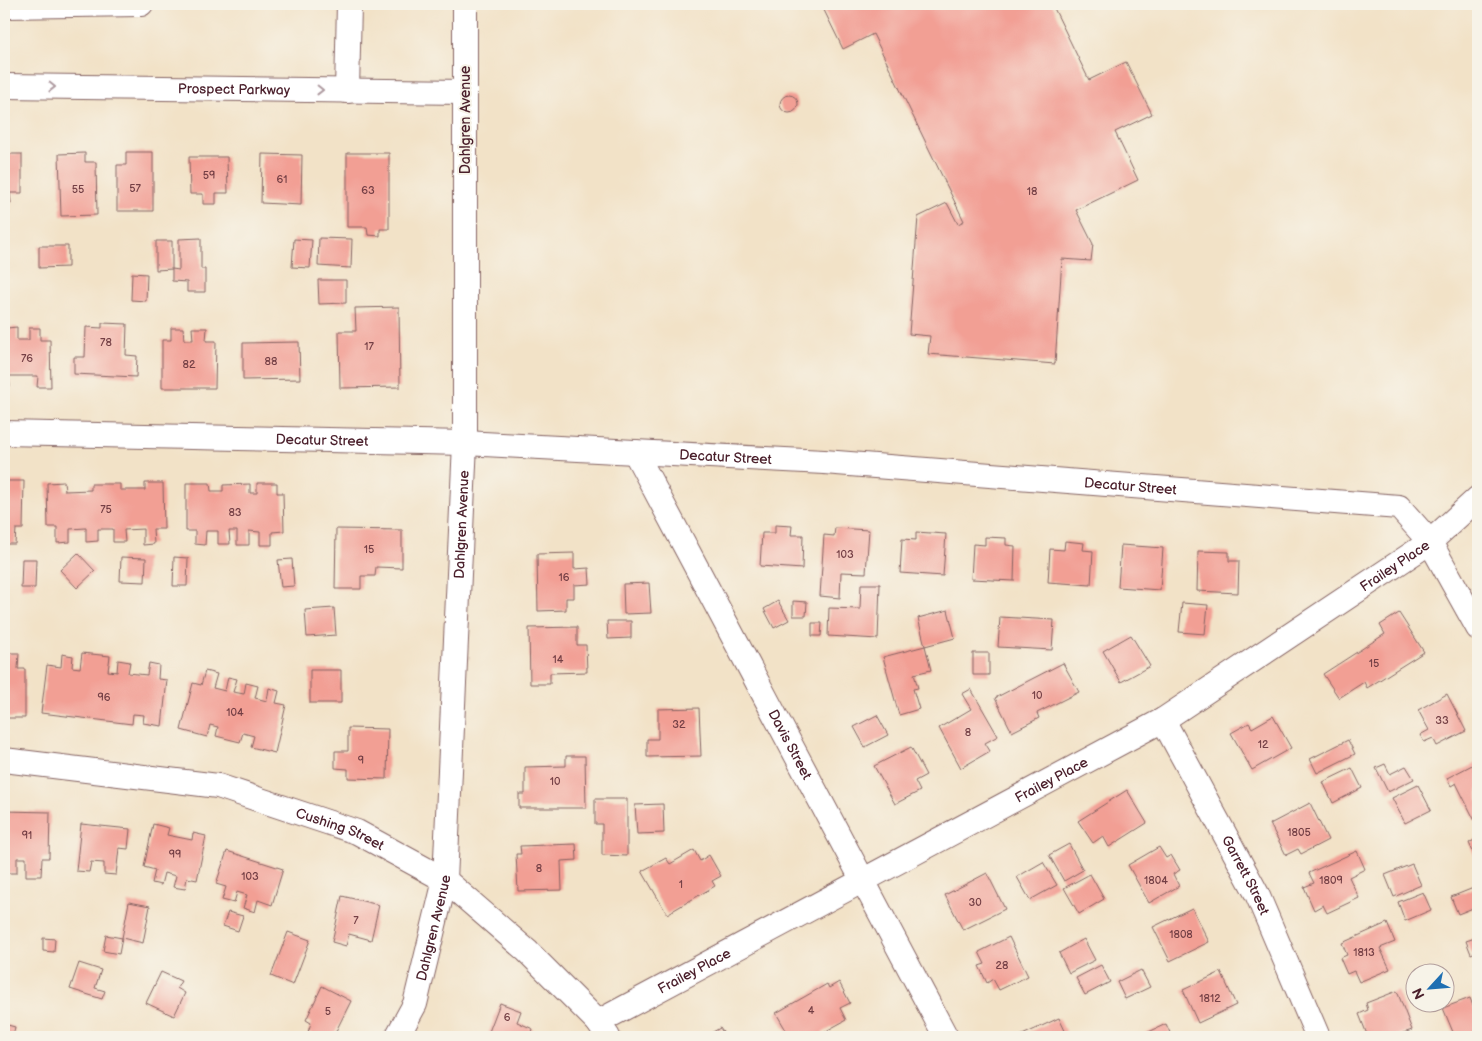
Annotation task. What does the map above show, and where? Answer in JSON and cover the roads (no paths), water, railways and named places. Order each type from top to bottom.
[{"type":"street","points":[[4,6],[141,4]]},
{"type":"street","points":[[347,91],[349,4]]},
{"type":"street","name":"Dahlgren Avenue","points":[[397,1037],[415,1004],[445,880],[465,443],[465,4]]},
{"type":"street","name":"Prospect Parkway","points":[[4,86],[465,92]]},
{"type":"street","name":"Decatur Street","points":[[4,433],[465,443],[636,452],[834,463],[1399,507],[1430,542],[1478,628]]},
{"type":"street","name":"Davis Street","points":[[636,452],[946,1037]]},
{"type":"street","name":"Frailey Place","points":[[603,1030],[863,881],[1163,720],[1430,542],[1478,498]]},
{"type":"street","name":"Garrett Street","points":[[1163,720],[1257,894],[1318,1037]]},
{"type":"street","name":"Cushing Street","points":[[4,760],[218,786],[357,832],[445,880],[528,951],[603,1030]]}]
